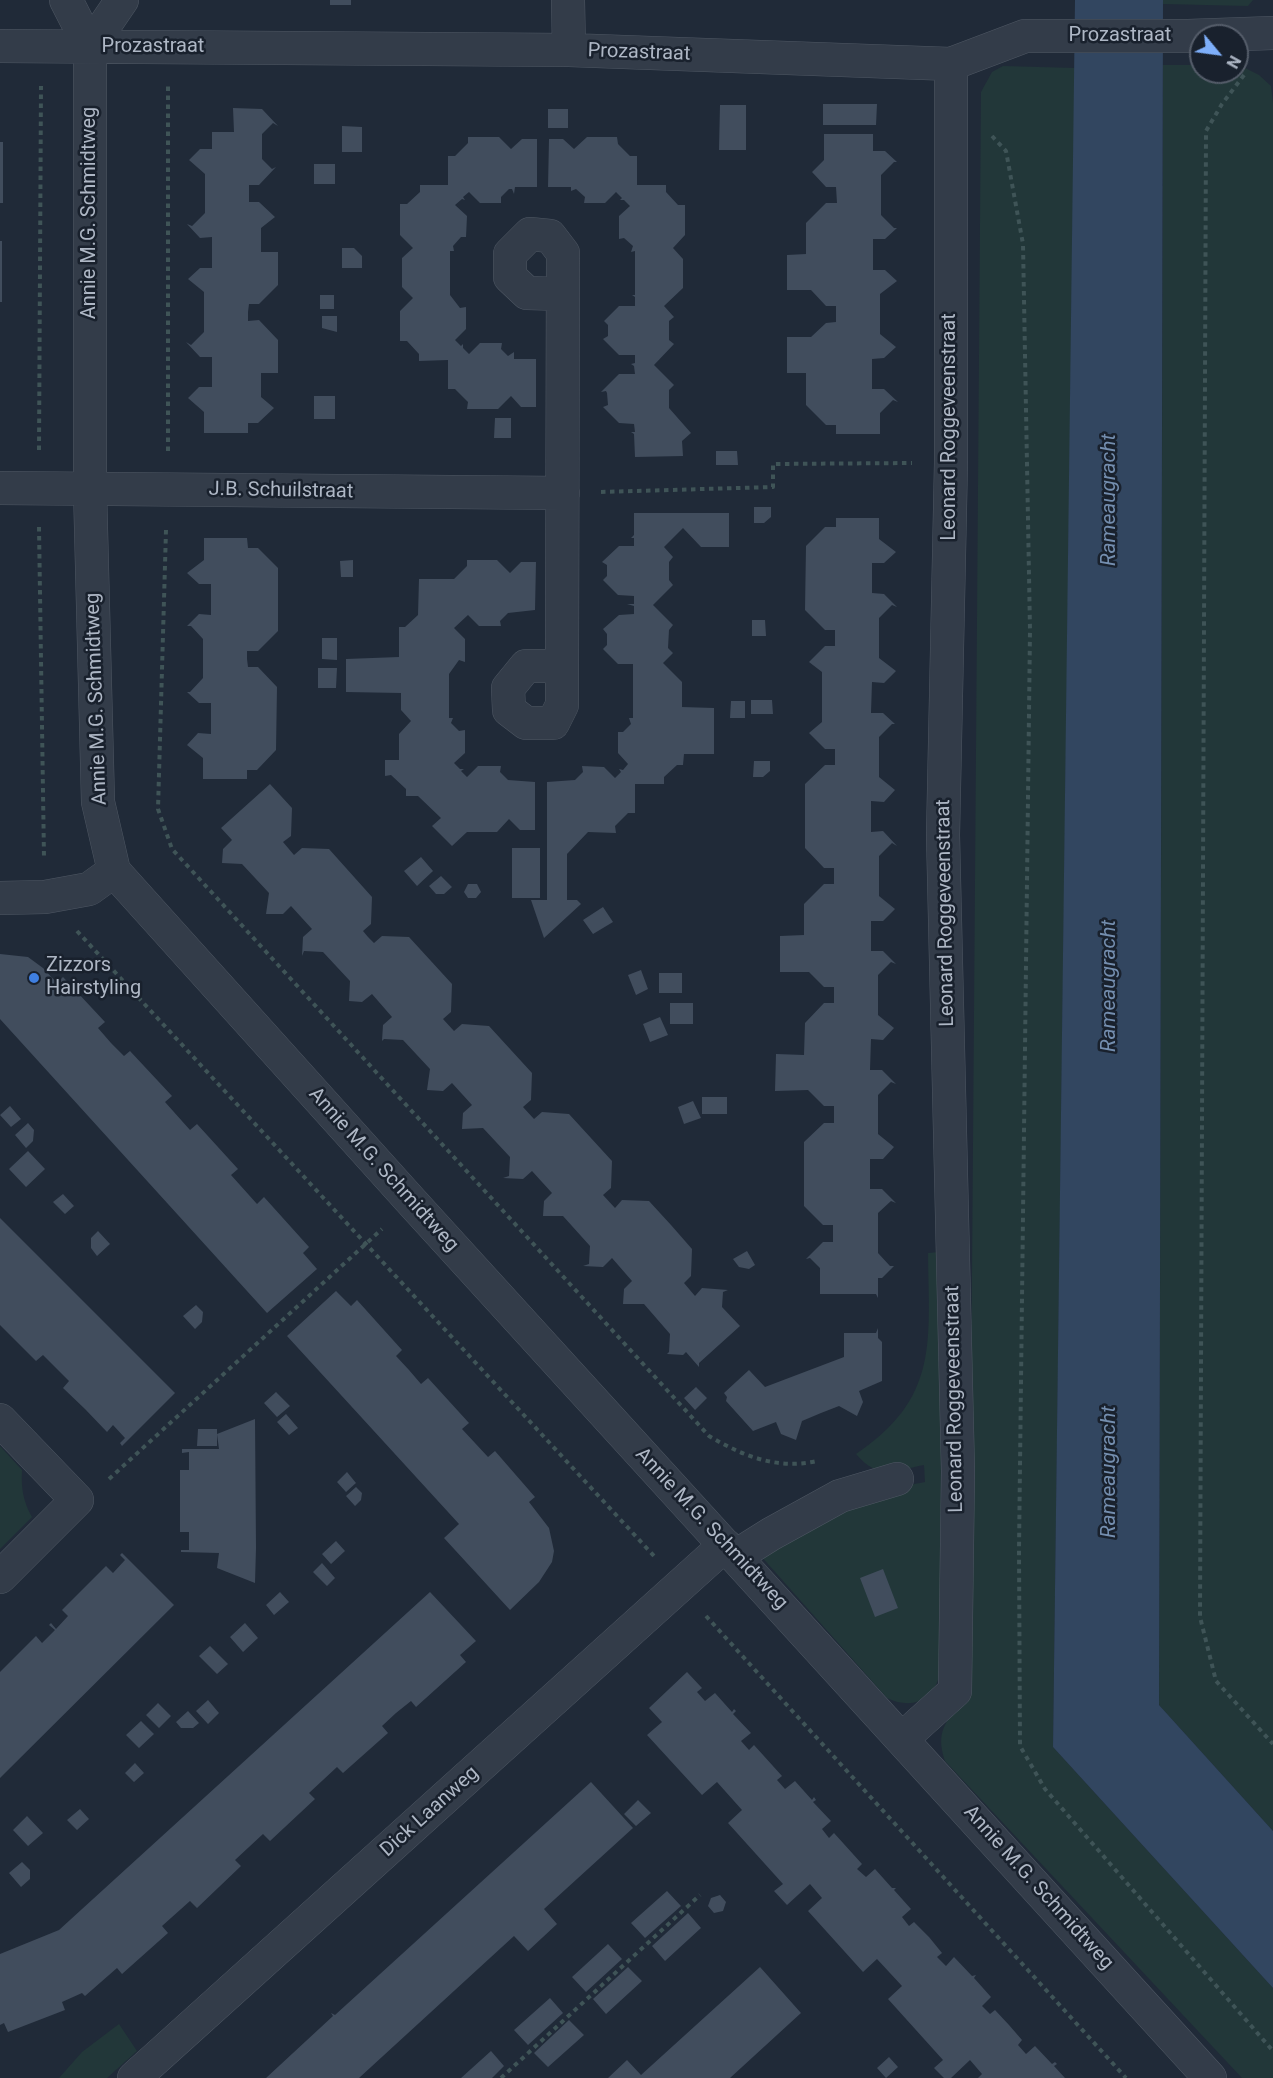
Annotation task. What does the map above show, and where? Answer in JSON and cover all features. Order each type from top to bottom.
[{"type":"street","name":"Annie M.G. Schmidtweg","points":[[66,0],[90,47],[90,489],[98,802],[114,871],[411,1201],[903,1738],[1210,2078]]},
{"type":"street","points":[[90,47],[122,0]]},
{"type":"street","points":[[568,0],[569,50]]},
{"type":"street","name":"Prozastraat","points":[[0,46],[569,50],[951,80],[1024,36],[1188,36],[1273,33]]},
{"type":"street","name":"Leonard Roggeveenstraat","points":[[903,1738],[955,1691],[958,1471],[943,835],[951,462],[951,80]]},
{"type":"street","points":[[562,294],[562,666]]},
{"type":"street","name":"J.B. Schuilstraat","points":[[0,488],[563,493]]},
{"type":"street","points":[[0,898],[45,897],[89,889],[114,871]]},
{"type":"street","points":[[0,1420],[77,1500],[0,1577]]},
{"type":"street","points":[[731,1551],[771,1534],[840,1496],[897,1479]]},
{"type":"street","name":"Dick Laanweg","points":[[134,2078],[731,1551]]},
{"type":"path","points":[[168,47],[168,490],[158,809],[172,849],[709,1436],[740,1455],[777,1464],[825,1459],[840,1496]]},
{"type":"path","points":[[951,80],[1006,151],[1023,244],[1030,630],[1019,1550],[1020,1746],[1045,1789],[1273,2051]]},
{"type":"path","points":[[1237,84],[1206,131],[1200,1617],[1216,1681],[1273,1744]]},
{"type":"path","points":[[563,493],[773,487],[773,464],[951,462]]},
{"type":"path","points":[[77,1500],[102,1485],[411,1201]]},
{"type":"path","points":[[501,2078],[700,1895]]},
{"type":"green space","points":[[1163,0],[1253,0],[1248,6],[1163,4]]},
{"type":"green space","points":[[1163,65],[1189,65],[1189,84],[1249,84],[1249,70],[1259,75],[1271,86],[1273,103],[1273,1831],[1159,1705]]},
{"type":"green space","points":[[1003,66],[1075,68],[1053,1747],[1273,1988],[1273,2078],[1242,2078],[945,1761],[942,1751],[944,1727],[964,1698],[971,1405],[981,92],[992,72]]},
{"type":"green space","points":[[939,1252],[942,1255],[940,1673],[937,1683],[927,1696],[913,1703],[905,1703],[887,1698],[760,1555],[798,1529],[909,1485],[925,1482],[924,1465],[895,1471],[879,1470],[872,1468],[856,1454],[883,1433],[902,1412],[916,1390],[924,1366],[928,1341],[928,1253]]},
{"type":"green space","points":[[0,1446],[22,1470],[23,1494],[32,1517],[0,1549]]},
{"type":"green space","points":[[119,2024],[137,2051],[107,2078],[59,2078],[82,2052]]},
{"type":"water","name":"Rameaugracht","points":[[1075,0],[1163,0],[1159,1705],[1273,1831],[1273,1988],[1053,1747]]},
{"type":"building","points":[[330,0],[351,0],[351,5],[330,5]]},
{"type":"building","points":[[823,104],[877,104],[876,125],[823,125]]},
{"type":"building","points":[[720,105],[746,105],[746,150],[719,150]]},
{"type":"building","points":[[233,108],[262,109],[278,126],[273,123],[262,134],[262,159],[272,169],[276,167],[259,185],[249,185],[249,202],[259,202],[275,217],[261,228],[261,252],[278,252],[278,285],[259,304],[249,304],[248,321],[259,320],[278,340],[278,373],[261,373],[261,397],[274,408],[258,423],[248,423],[248,433],[204,433],[204,412],[188,398],[199,387],[212,387],[212,357],[200,357],[186,342],[191,345],[204,332],[204,292],[188,279],[200,268],[212,268],[212,237],[200,238],[187,224],[192,226],[205,213],[205,174],[189,160],[200,149],[212,149],[212,132],[234,132]]},
{"type":"building","points":[[548,109],[568,109],[568,128],[548,128]]},
{"type":"building","points":[[342,126],[362,127],[362,152],[342,152]]},
{"type":"building","points":[[824,134],[873,134],[873,151],[885,151],[897,162],[894,162],[881,175],[881,215],[894,228],[897,228],[885,239],[873,239],[873,270],[885,270],[897,281],[880,294],[880,334],[896,347],[884,358],[872,359],[872,389],[884,389],[898,402],[893,400],[880,413],[880,434],[836,434],[836,425],[826,425],[806,405],[806,373],[787,373],[787,337],[811,337],[826,323],[836,322],[836,306],[826,306],[811,290],[787,290],[787,255],[806,254],[806,223],[826,203],[837,203],[836,187],[826,187],[812,172],[824,160]]},
{"type":"building","points":[[468,137],[499,137],[511,149],[522,139],[537,139],[537,187],[515,187],[514,194],[512,189],[509,189],[501,197],[501,203],[480,203],[469,192],[463,197],[465,200],[462,199],[455,205],[467,216],[466,237],[461,237],[453,246],[454,251],[450,251],[450,295],[460,308],[466,307],[466,329],[455,340],[461,346],[463,344],[463,348],[469,354],[480,343],[502,343],[501,349],[508,356],[514,352],[514,359],[536,359],[536,407],[521,407],[511,396],[498,409],[467,409],[468,402],[455,389],[448,389],[448,360],[419,361],[419,354],[407,341],[400,341],[400,311],[413,298],[402,287],[402,258],[413,248],[400,235],[400,204],[407,204],[420,192],[420,185],[448,185],[448,156],[455,156],[468,143]]},
{"type":"building","points":[[587,137],[617,137],[618,144],[630,156],[637,156],[637,185],[666,185],[666,192],[678,205],[685,205],[685,235],[673,248],[683,259],[683,288],[664,306],[674,317],[669,321],[669,340],[674,344],[654,365],[674,385],[669,390],[669,408],[691,433],[682,441],[683,456],[635,457],[634,434],[631,432],[635,432],[634,424],[619,423],[603,407],[608,405],[607,393],[606,391],[601,392],[619,374],[635,374],[634,366],[631,364],[635,363],[635,355],[619,355],[603,339],[608,336],[608,325],[604,321],[619,306],[635,306],[635,297],[632,295],[635,295],[635,251],[631,252],[633,246],[624,238],[619,239],[619,216],[630,206],[624,200],[620,200],[622,198],[616,192],[605,203],[584,203],[585,197],[576,189],[571,191],[571,187],[548,187],[549,139],[563,139],[574,149]]},
{"type":"building","points":[[0,142],[3,142],[3,203],[0,203]]},
{"type":"building","points":[[314,164],[335,164],[335,184],[314,184]]},
{"type":"building","points":[[0,241],[2,241],[2,302],[0,302]]},
{"type":"building","points":[[342,248],[354,248],[362,256],[362,268],[342,268]]},
{"type":"building","points":[[320,295],[334,295],[334,309],[320,309]]},
{"type":"building","points":[[322,316],[337,316],[337,332],[322,328]]},
{"type":"building","points":[[314,396],[335,396],[335,419],[314,419]]},
{"type":"building","points":[[495,418],[511,418],[511,438],[494,438]]},
{"type":"building","points":[[716,451],[737,451],[738,465],[716,465]]},
{"type":"building","points":[[754,507],[771,507],[771,517],[764,523],[754,523]]},
{"type":"building","points":[[634,513],[729,513],[729,547],[701,547],[683,528],[664,547],[673,557],[669,562],[669,580],[673,585],[653,605],[673,625],[669,630],[668,648],[673,653],[663,663],[682,682],[682,707],[714,708],[714,754],[684,754],[683,765],[677,765],[664,777],[664,784],[635,784],[635,813],[628,813],[615,826],[616,833],[588,832],[567,854],[567,900],[577,900],[581,904],[544,938],[531,900],[547,900],[547,782],[575,780],[583,772],[582,766],[604,767],[615,778],[621,772],[619,769],[623,770],[628,764],[618,753],[618,732],[623,732],[631,724],[629,718],[633,718],[633,664],[618,664],[603,649],[607,645],[607,634],[603,629],[619,615],[634,614],[634,606],[627,604],[634,604],[634,596],[618,595],[603,580],[607,576],[607,565],[602,562],[619,546],[634,546],[634,538],[631,538],[634,535]]},
{"type":"building","points":[[836,518],[879,518],[879,539],[896,552],[884,563],[872,563],[872,593],[884,594],[897,607],[892,605],[879,618],[879,658],[896,671],[884,683],[872,682],[871,713],[883,713],[895,724],[892,724],[879,737],[879,777],[895,790],[884,802],[871,801],[871,832],[883,831],[897,846],[892,843],[879,856],[879,896],[895,909],[883,921],[871,921],[871,951],[883,951],[896,964],[891,962],[878,975],[878,1015],[894,1028],[883,1040],[871,1039],[870,1070],[882,1070],[896,1084],[891,1082],[878,1095],[878,1134],[894,1147],[883,1159],[870,1159],[870,1189],[882,1189],[896,1203],[891,1201],[878,1213],[878,1253],[890,1266],[894,1266],[882,1278],[878,1278],[878,1298],[876,1294],[820,1294],[820,1268],[810,1258],[806,1259],[823,1242],[833,1242],[833,1225],[823,1225],[804,1206],[804,1142],[824,1123],[834,1123],[834,1106],[824,1106],[808,1090],[775,1091],[776,1054],[804,1055],[805,1023],[824,1003],[834,1003],[834,987],[824,987],[809,972],[780,972],[780,936],[804,935],[804,904],[824,884],[834,884],[834,868],[824,868],[805,848],[805,784],[825,765],[835,765],[835,749],[825,749],[809,733],[822,722],[822,672],[809,662],[825,646],[835,646],[835,630],[825,630],[805,610],[806,546],[825,527],[836,527]]},
{"type":"building","points":[[204,538],[247,538],[248,548],[258,548],[278,568],[278,631],[258,651],[247,651],[248,667],[258,667],[277,687],[276,750],[257,770],[247,770],[247,779],[203,779],[203,758],[187,745],[198,733],[211,734],[211,703],[199,703],[187,692],[190,692],[203,678],[203,639],[191,626],[187,626],[199,614],[211,615],[211,584],[199,584],[187,573],[204,560]]},
{"type":"building","points":[[353,560],[353,577],[341,577],[340,561]]},
{"type":"building","points":[[467,560],[497,560],[510,573],[521,562],[536,562],[535,610],[508,613],[500,621],[501,626],[479,626],[468,615],[454,628],[465,639],[465,662],[459,660],[449,674],[449,718],[453,718],[451,723],[459,731],[465,730],[465,753],[454,763],[460,769],[464,769],[461,771],[467,777],[478,766],[501,766],[500,772],[508,780],[535,782],[535,830],[520,830],[509,819],[497,832],[467,832],[452,846],[432,826],[441,818],[418,796],[406,796],[406,789],[391,775],[385,776],[385,760],[399,760],[399,734],[411,721],[401,710],[401,693],[346,692],[346,659],[399,657],[399,627],[405,627],[418,615],[419,579],[454,579],[467,566]]},
{"type":"building","points":[[752,620],[765,620],[766,636],[752,636]]},
{"type":"building","points":[[322,638],[337,638],[337,660],[322,659]]},
{"type":"building","points":[[318,668],[337,668],[336,688],[318,688]]},
{"type":"building","points":[[751,700],[772,700],[773,714],[751,714]]},
{"type":"building","points":[[731,701],[745,701],[745,718],[730,718]]},
{"type":"building","points":[[754,761],[770,761],[770,771],[763,777],[753,777]]},
{"type":"building","points":[[270,784],[292,808],[291,836],[283,842],[294,855],[302,848],[329,849],[372,897],[371,924],[363,931],[368,937],[374,943],[382,936],[409,937],[452,984],[451,1012],[443,1019],[454,1031],[462,1024],[489,1026],[532,1073],[531,1100],[523,1107],[534,1119],[542,1112],[569,1114],[612,1161],[611,1188],[603,1195],[615,1208],[622,1200],[649,1201],[671,1225],[692,1249],[691,1276],[684,1283],[695,1296],[702,1288],[728,1290],[723,1292],[722,1307],[740,1326],[699,1363],[699,1367],[686,1352],[683,1355],[667,1354],[670,1334],[644,1304],[623,1304],[624,1289],[632,1281],[612,1258],[603,1267],[583,1266],[589,1264],[590,1246],[563,1216],[543,1216],[544,1201],[552,1193],[532,1171],[523,1179],[503,1178],[509,1176],[510,1157],[483,1128],[462,1129],[463,1113],[472,1105],[452,1083],[443,1091],[427,1090],[430,1069],[403,1040],[384,1039],[382,1041],[383,1025],[392,1017],[372,994],[362,1002],[349,1001],[350,981],[323,952],[304,951],[302,956],[303,937],[312,929],[291,906],[283,914],[266,914],[269,893],[242,864],[222,863],[223,849],[232,840],[221,828]]},
{"type":"building","points":[[512,848],[540,848],[540,898],[512,898]]},
{"type":"building","points":[[421,857],[433,871],[417,886],[404,871]]},
{"type":"building","points":[[441,876],[452,887],[444,894],[436,894],[429,886]]},
{"type":"building","points":[[468,884],[477,884],[481,892],[476,898],[468,898],[464,892]]},
{"type":"building","points":[[603,907],[613,922],[593,934],[583,920]]},
{"type":"building","points":[[0,954],[28,957],[43,968],[57,983],[63,977],[105,1022],[98,1028],[111,1043],[124,1056],[130,1051],[172,1096],[165,1102],[190,1130],[197,1124],[238,1169],[231,1175],[257,1204],[264,1197],[309,1247],[303,1253],[317,1269],[267,1313],[0,1019]]},
{"type":"building","points":[[641,970],[648,989],[636,995],[628,975]]},
{"type":"building","points":[[659,973],[682,973],[682,993],[659,993]]},
{"type":"building","points":[[670,1003],[693,1003],[693,1024],[670,1024]]},
{"type":"building","points":[[660,1017],[668,1035],[650,1042],[643,1024]]},
{"type":"building","points":[[702,1097],[727,1097],[727,1114],[702,1114]]},
{"type":"building","points":[[693,1101],[701,1118],[684,1124],[678,1107]]},
{"type":"building","points":[[10,1106],[21,1119],[11,1127],[0,1115]]},
{"type":"building","points":[[28,1123],[34,1130],[33,1141],[26,1148],[15,1135]]},
{"type":"building","points":[[28,1151],[45,1169],[26,1187],[9,1169]]},
{"type":"building","points":[[63,1194],[74,1206],[65,1214],[53,1202]]},
{"type":"building","points":[[0,1218],[175,1393],[122,1446],[120,1443],[125,1438],[113,1425],[107,1432],[63,1388],[69,1381],[43,1355],[36,1361],[0,1325]]},
{"type":"building","points":[[98,1231],[110,1244],[97,1256],[91,1248],[91,1238]]},
{"type":"building","points":[[747,1251],[755,1265],[749,1269],[739,1267],[733,1259]]},
{"type":"building","points":[[336,1291],[351,1306],[357,1300],[402,1350],[396,1356],[421,1384],[428,1378],[469,1423],[462,1429],[488,1457],[495,1451],[535,1497],[529,1502],[549,1528],[554,1551],[552,1562],[539,1582],[510,1610],[444,1538],[459,1524],[287,1336]]},
{"type":"building","points":[[196,1305],[203,1312],[202,1322],[195,1329],[183,1316]]},
{"type":"building","points":[[878,1328],[878,1338],[882,1342],[882,1381],[859,1391],[863,1402],[857,1416],[839,1406],[821,1413],[802,1421],[796,1440],[781,1434],[776,1422],[753,1431],[726,1401],[727,1397],[724,1393],[749,1370],[765,1387],[844,1357],[844,1333],[876,1333]]},
{"type":"building","points":[[696,1387],[707,1398],[695,1410],[684,1398]]},
{"type":"building","points":[[276,1392],[290,1406],[277,1417],[264,1403]]},
{"type":"building","points":[[286,1414],[298,1428],[289,1435],[277,1422]]},
{"type":"building","points":[[255,1419],[255,1583],[217,1568],[219,1553],[181,1552],[181,1550],[189,1550],[189,1532],[180,1532],[180,1470],[189,1470],[189,1452],[182,1453],[182,1449],[219,1449],[217,1434]]},
{"type":"building","points":[[198,1429],[217,1429],[217,1446],[197,1446]]},
{"type":"building","points":[[347,1472],[356,1483],[346,1492],[337,1482]]},
{"type":"building","points":[[356,1487],[362,1493],[361,1500],[355,1506],[346,1496]]},
{"type":"building","points":[[336,1541],[345,1551],[331,1564],[322,1554]]},
{"type":"building","points":[[122,1553],[174,1605],[0,1778],[0,1672],[36,1636],[42,1643],[55,1630],[49,1625],[51,1623],[56,1629],[68,1616],[62,1610],[106,1566],[113,1573],[125,1560],[120,1555]]},
{"type":"building","points":[[322,1563],[335,1578],[327,1586],[313,1572]]},
{"type":"building","points":[[883,1569],[898,1608],[875,1617],[860,1578]]},
{"type":"building","points":[[280,1592],[289,1602],[274,1615],[266,1605]]},
{"type":"building","points":[[430,1592],[476,1641],[460,1655],[466,1662],[416,1707],[411,1701],[396,1713],[382,1726],[388,1733],[343,1773],[337,1767],[309,1793],[315,1799],[270,1841],[263,1834],[235,1860],[241,1866],[197,1908],[190,1901],[162,1926],[168,1933],[122,1974],[117,1968],[85,1996],[82,1993],[62,2002],[65,2010],[8,2032],[4,2023],[0,2025],[0,1954],[59,1930]]},
{"type":"building","points":[[245,1623],[258,1638],[243,1652],[230,1637]]},
{"type":"building","points":[[210,1646],[228,1664],[217,1674],[199,1656]]},
{"type":"building","points":[[687,1672],[702,1688],[697,1692],[705,1701],[715,1693],[732,1712],[734,1709],[736,1711],[733,1714],[751,1733],[741,1741],[749,1750],[754,1745],[782,1776],[777,1780],[785,1789],[795,1781],[812,1800],[814,1797],[816,1800],[813,1802],[831,1821],[822,1829],[829,1838],[834,1833],[862,1864],[857,1869],[866,1877],[875,1869],[892,1888],[896,1888],[894,1890],[911,1909],[902,1917],[909,1926],[914,1922],[929,1937],[942,1953],[937,1957],[946,1966],[954,1957],[972,1976],[976,1975],[974,1978],[991,1997],[982,2006],[990,2014],[995,2010],[1009,2025],[1022,2040],[1018,2045],[1026,2054],[1035,2046],[1052,2064],[1055,2062],[1057,2064],[1054,2066],[1065,2078],[978,2078],[982,2074],[970,2060],[951,2078],[944,2078],[934,2068],[943,2060],[888,1999],[902,1986],[877,1959],[863,1972],[808,1911],[822,1898],[810,1884],[787,1905],[774,1891],[783,1884],[728,1823],[742,1810],[717,1782],[702,1795],[647,1735],[662,1722],[649,1708]]},
{"type":"building","points":[[208,1700],[219,1713],[208,1724],[196,1711]]},
{"type":"building","points":[[158,1703],[171,1716],[159,1728],[146,1715]]},
{"type":"building","points":[[188,1711],[199,1723],[193,1728],[181,1728],[176,1722]]},
{"type":"building","points":[[141,1721],[154,1734],[139,1748],[126,1735]]},
{"type":"building","points":[[135,1763],[144,1773],[134,1782],[125,1773]]},
{"type":"building","points":[[591,1782],[633,1828],[544,1909],[557,1924],[528,1951],[514,1936],[359,2078],[266,2078],[333,2016],[331,2013],[335,2015]]},
{"type":"building","points":[[638,1800],[651,1813],[636,1826],[624,1814]]},
{"type":"building","points":[[80,1809],[89,1819],[77,1830],[67,1820]]},
{"type":"building","points":[[27,1816],[43,1833],[28,1846],[13,1830]]},
{"type":"building","points":[[22,1862],[30,1870],[30,1879],[21,1887],[9,1873]]},
{"type":"building","points":[[667,1891],[681,1906],[645,1938],[631,1923]]},
{"type":"building","points":[[720,1895],[726,1902],[723,1911],[714,1913],[708,1906],[711,1898]]},
{"type":"building","points":[[688,1913],[701,1928],[665,1961],[652,1946]]},
{"type":"building","points":[[608,1944],[622,1959],[586,1992],[572,1977]]},
{"type":"building","points":[[628,1967],[642,1981],[606,2014],[593,1999]]},
{"type":"building","points":[[760,1967],[801,2013],[730,2078],[608,2078],[627,2060],[641,2075]]},
{"type":"building","points":[[550,1998],[563,2013],[528,2045],[514,2030]]},
{"type":"building","points":[[569,2020],[584,2035],[548,2067],[534,2053]]},
{"type":"building","points":[[491,2051],[504,2066],[492,2078],[461,2078]]},
{"type":"building","points":[[889,2057],[898,2067],[886,2078],[877,2068]]},
{"type":"place","name":"Zizzors Hairstyling","points":[[34,978]]}]
